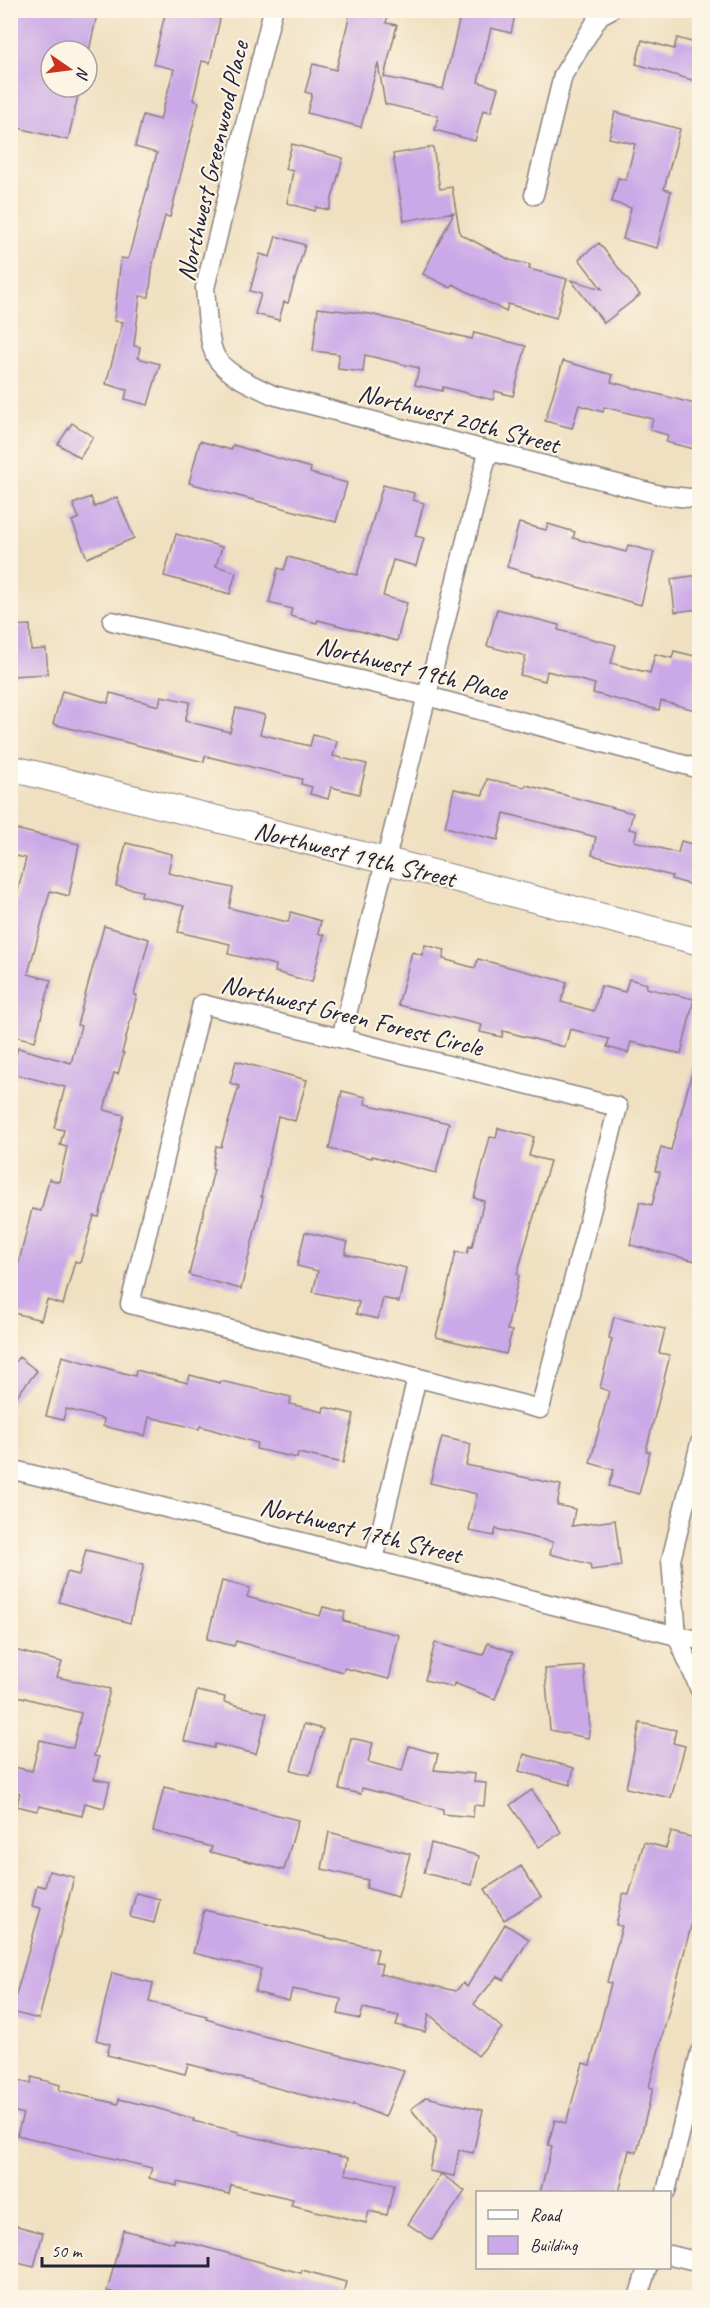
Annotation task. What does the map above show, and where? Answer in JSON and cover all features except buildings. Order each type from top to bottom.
[{"type":"main road","name":"Northwest 19th Street","points":[[10,768],[387,861],[699,942]]},
{"type":"street","name":"Northwest Greenwood Place","points":[[217,358],[208,324],[205,288],[273,10]]},
{"type":"street","points":[[534,195],[563,75],[600,15],[610,10]]},
{"type":"street","name":"Northwest 20th Street","points":[[217,358],[242,380],[273,395],[660,495],[699,499]]},
{"type":"street","points":[[341,1038],[488,452]]},
{"type":"street","name":"Northwest 19th Place","points":[[111,621],[427,696],[699,769]]},
{"type":"street","name":"Northwest Green Forest Circle","points":[[202,1004],[618,1107],[540,1409],[417,1377],[130,1304],[202,1004]]},
{"type":"street","points":[[374,1560],[417,1377]]},
{"type":"street","points":[[699,1443],[671,1560],[677,1636],[699,1690]]},
{"type":"street","name":"Northwest 17th Street","points":[[10,1470],[699,1640]]},
{"type":"street","points":[[666,2191],[699,2052]]},
{"type":"street","points":[[671,2255],[699,2262]]},
{"type":"street","points":[[638,2298],[647,2269]]}]
